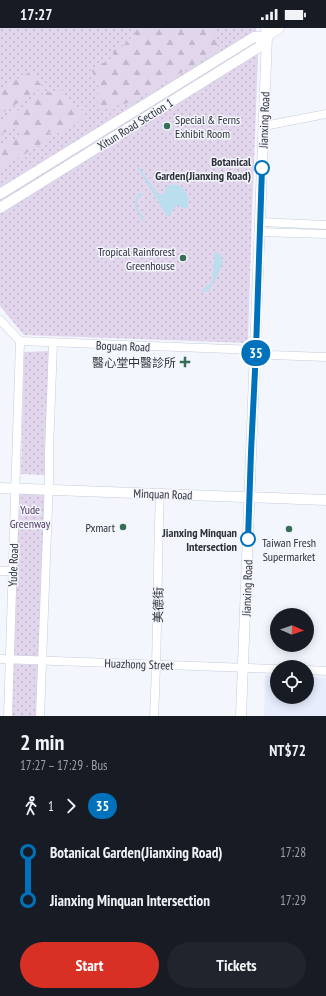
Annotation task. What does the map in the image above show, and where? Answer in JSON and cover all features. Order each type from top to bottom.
[{"type":"street","name":"Xitun Road Section 1","points":[[0,194],[254,37],[279,28]]},
{"type":"street","name":"Xitun Road Section 1","points":[[0,208],[259,47],[267,32]]},
{"type":"street","name":"Jianxing Road","points":[[242,716],[267,32]]},
{"type":"street","points":[[264,126],[326,114]]},
{"type":"street","points":[[260,227],[326,225]]},
{"type":"street","points":[[260,227],[326,234]]},
{"type":"street","points":[[0,320],[20,342]]},
{"type":"street","name":"Boguan Road","points":[[20,342],[256,350],[270,355],[326,357]]},
{"type":"street","name":"Yude Road","points":[[8,716],[20,342]]},
{"type":"street","points":[[40,716],[49,490],[52,343]]},
{"type":"street","name":"Minquan Road","points":[[0,488],[326,500]]},
{"type":"street","name":"美德街","points":[[154,716],[160,494]]},
{"type":"street","points":[[0,571],[13,571]]},
{"type":"street","name":"Huazhong Street","points":[[0,659],[270,669]]},
{"type":"street","points":[[314,670],[326,671]]},
{"type":"shaded area","points":[[265,675],[270,675],[270,704],[314,704],[314,677],[326,678],[326,716],[264,716]]},
{"type":"green space","points":[[0,28],[256,28],[258,57],[248,343],[24,335],[0,306]]},
{"type":"green space","points":[[137,28],[213,28],[219,50],[132,102],[103,109],[97,101],[99,87],[91,69],[115,57],[112,51],[121,47],[127,42]]},
{"type":"green space","points":[[30,72],[43,87],[0,114],[0,89]]},
{"type":"green space","points":[[61,88],[69,104],[82,110],[85,117],[62,134],[49,132],[48,140],[0,169],[0,145],[22,136],[16,126],[0,135],[0,122],[47,91],[51,93]]},
{"type":"green space","name":"Yude Greenway","points":[[50,351],[45,475],[21,474],[24,352]]},
{"type":"green space","name":"Yude Greenway","points":[[17,492],[45,494],[39,658],[12,658]]},
{"type":"green space","points":[[12,664],[39,665],[37,716],[10,716]]},
{"type":"water","points":[[138,166],[158,194],[163,194],[169,185],[178,185],[182,187],[187,194],[188,207],[184,209],[177,205],[171,211],[168,218],[137,167]]},
{"type":"water","points":[[215,252],[219,253],[223,260],[221,268],[208,291],[200,292],[212,282]]},
{"type":"waterway","points":[[143,194],[139,195],[139,198],[137,198],[136,207],[144,220]]},
{"type":"bus line","name":"35","points":[[248,539],[262,168]]},
{"type":"place","name":"Special & Ferns Exhibit Room","points":[[167,126]]},
{"type":"place","name":"Botanical Garden(Jianxing Road)","points":[[262,168]]},
{"type":"place","name":"Tropical Rainforest Greenhouse","points":[[183,258]]},
{"type":"place","name":"醫心堂中醫診所","points":[[185,362]]},
{"type":"place","name":"Pxmart","points":[[123,527]]},
{"type":"place","name":"Taiwan Fresh Supermarket","points":[[289,529]]},
{"type":"place","name":"Jianxing Minquan Intersection","points":[[248,539]]}]
